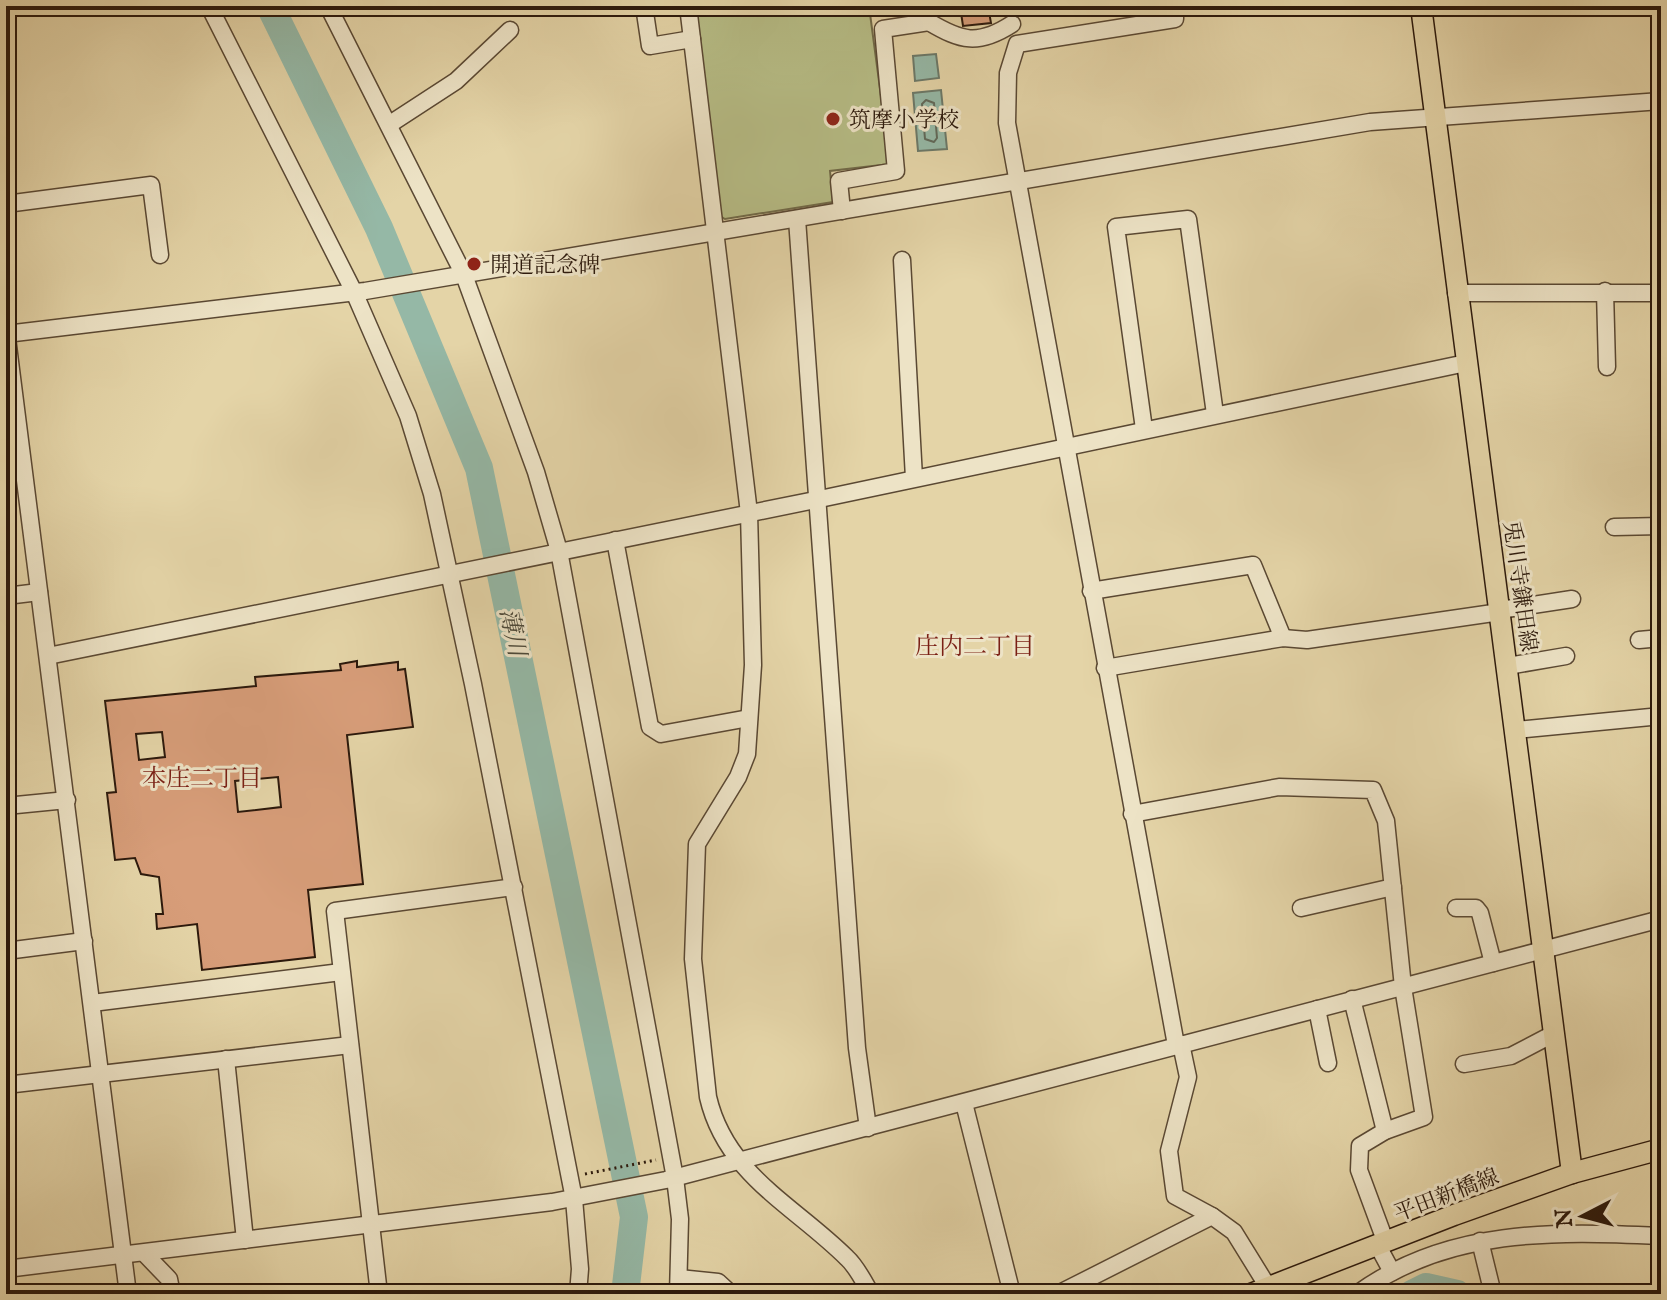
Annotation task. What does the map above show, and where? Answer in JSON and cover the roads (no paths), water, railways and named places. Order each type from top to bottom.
[{"type":"main road","name":"兎川寺鎌田線","points":[[1421,6],[1572,1173]]},
{"type":"main road","name":"平田新橋線","points":[[1260,1290],[1572,1173],[1661,1149]]},
{"type":"street","points":[[209,6],[360,292],[408,416],[432,494],[454,572],[514,887],[581,1198],[578,1294]]},
{"type":"street","points":[[328,6],[390,124],[460,276],[536,472],[554,552],[671,1179],[679,1286],[718,1282],[731,1294]]},
{"type":"street","points":[[644,6],[650,46],[692,39]]},
{"type":"street","points":[[688,6],[749,513],[753,665],[747,754],[738,777],[697,844],[693,959],[710,1107],[740,1163],[780,1204],[849,1259],[871,1294]]},
{"type":"street","points":[[1175,6],[1175,19],[1017,44],[1008,73],[1007,123],[1132,814],[1178,1045],[1188,1077],[1169,1151],[1175,1196],[1234,1232],[1260,1290]]},
{"type":"street","points":[[842,211],[839,181],[896,171],[883,29],[928,14],[959,40],[997,34],[1012,24]]},
{"type":"street","points":[[390,124],[456,81],[510,30]]},
{"type":"street","points":[[128,1294],[6,332],[360,292],[1370,122],[1661,101]]},
{"type":"street","points":[[6,204],[151,185],[160,255]]},
{"type":"street","points":[[797,219],[857,1048],[868,1128]]},
{"type":"street","points":[[1144,429],[1116,227],[1188,219],[1215,414]]},
{"type":"street","points":[[902,260],[914,478]]},
{"type":"street","points":[[1605,291],[1607,367]]},
{"type":"street","points":[[1456,293],[1661,293]]},
{"type":"street","points":[[48,656],[815,500],[1466,363]]},
{"type":"street","points":[[1614,527],[1661,526]]},
{"type":"street","points":[[615,540],[650,727],[661,734],[749,718]]},
{"type":"street","points":[[1091,591],[1253,565],[1283,638]]},
{"type":"street","points":[[6,596],[39,592]]},
{"type":"street","points":[[1105,668],[1283,638],[1307,640],[1572,599]]},
{"type":"street","points":[[1508,666],[1566,656]]},
{"type":"street","points":[[1516,730],[1661,716]]},
{"type":"street","points":[[1132,814],[1279,787],[1373,790],[1386,821],[1403,987],[1424,1117],[1385,1131],[1360,1146],[1359,1170],[1392,1272]]},
{"type":"street","points":[[6,806],[67,800]]},
{"type":"street","points":[[379,1294],[335,911],[514,887]]},
{"type":"street","points":[[1301,908],[1393,887]]},
{"type":"street","points":[[1456,908],[1476,908],[1480,913],[1493,963]]},
{"type":"street","points":[[6,1269],[581,1198],[671,1179],[1661,919]]},
{"type":"street","points":[[6,951],[84,941]]},
{"type":"street","points":[[92,1003],[341,972]]},
{"type":"street","points":[[1352,999],[1385,1131]]},
{"type":"street","points":[[1317,1009],[1328,1063]]},
{"type":"street","points":[[1473,1057],[1511,1056],[1555,1033]]},
{"type":"street","points":[[6,1085],[350,1045]]},
{"type":"street","points":[[226,1059],[245,1240]]},
{"type":"street","points":[[964,1103],[1012,1294]]},
{"type":"street","points":[[1058,1294],[1212,1216]]},
{"type":"street","points":[[1357,1294],[1426,1255],[1481,1243],[1559,1233],[1661,1236]]},
{"type":"street","points":[[1481,1243],[1493,1294]]},
{"type":"street","points":[[144,1253],[169,1279],[172,1294]]},
{"type":"water","points":[[936,54],[939,78],[915,81],[913,56]]},
{"type":"water","points":[[941,90],[947,149],[918,151],[913,93]]},
{"type":"waterway","name":"薄川","points":[[270,6],[379,228],[479,468],[634,1217],[625,1294]]},
{"type":"waterway","points":[[1412,1294],[1426,1287],[1457,1294]]},
{"type":"place","name":"筑摩小学校","points":[[833,119]]},
{"type":"place","name":"開道記念碑","points":[[474,264]]},
{"type":"district","name":"庄内二丁目","points":[[975,646]]},
{"type":"district","name":"本庄二丁目","points":[[202,778]]}]
